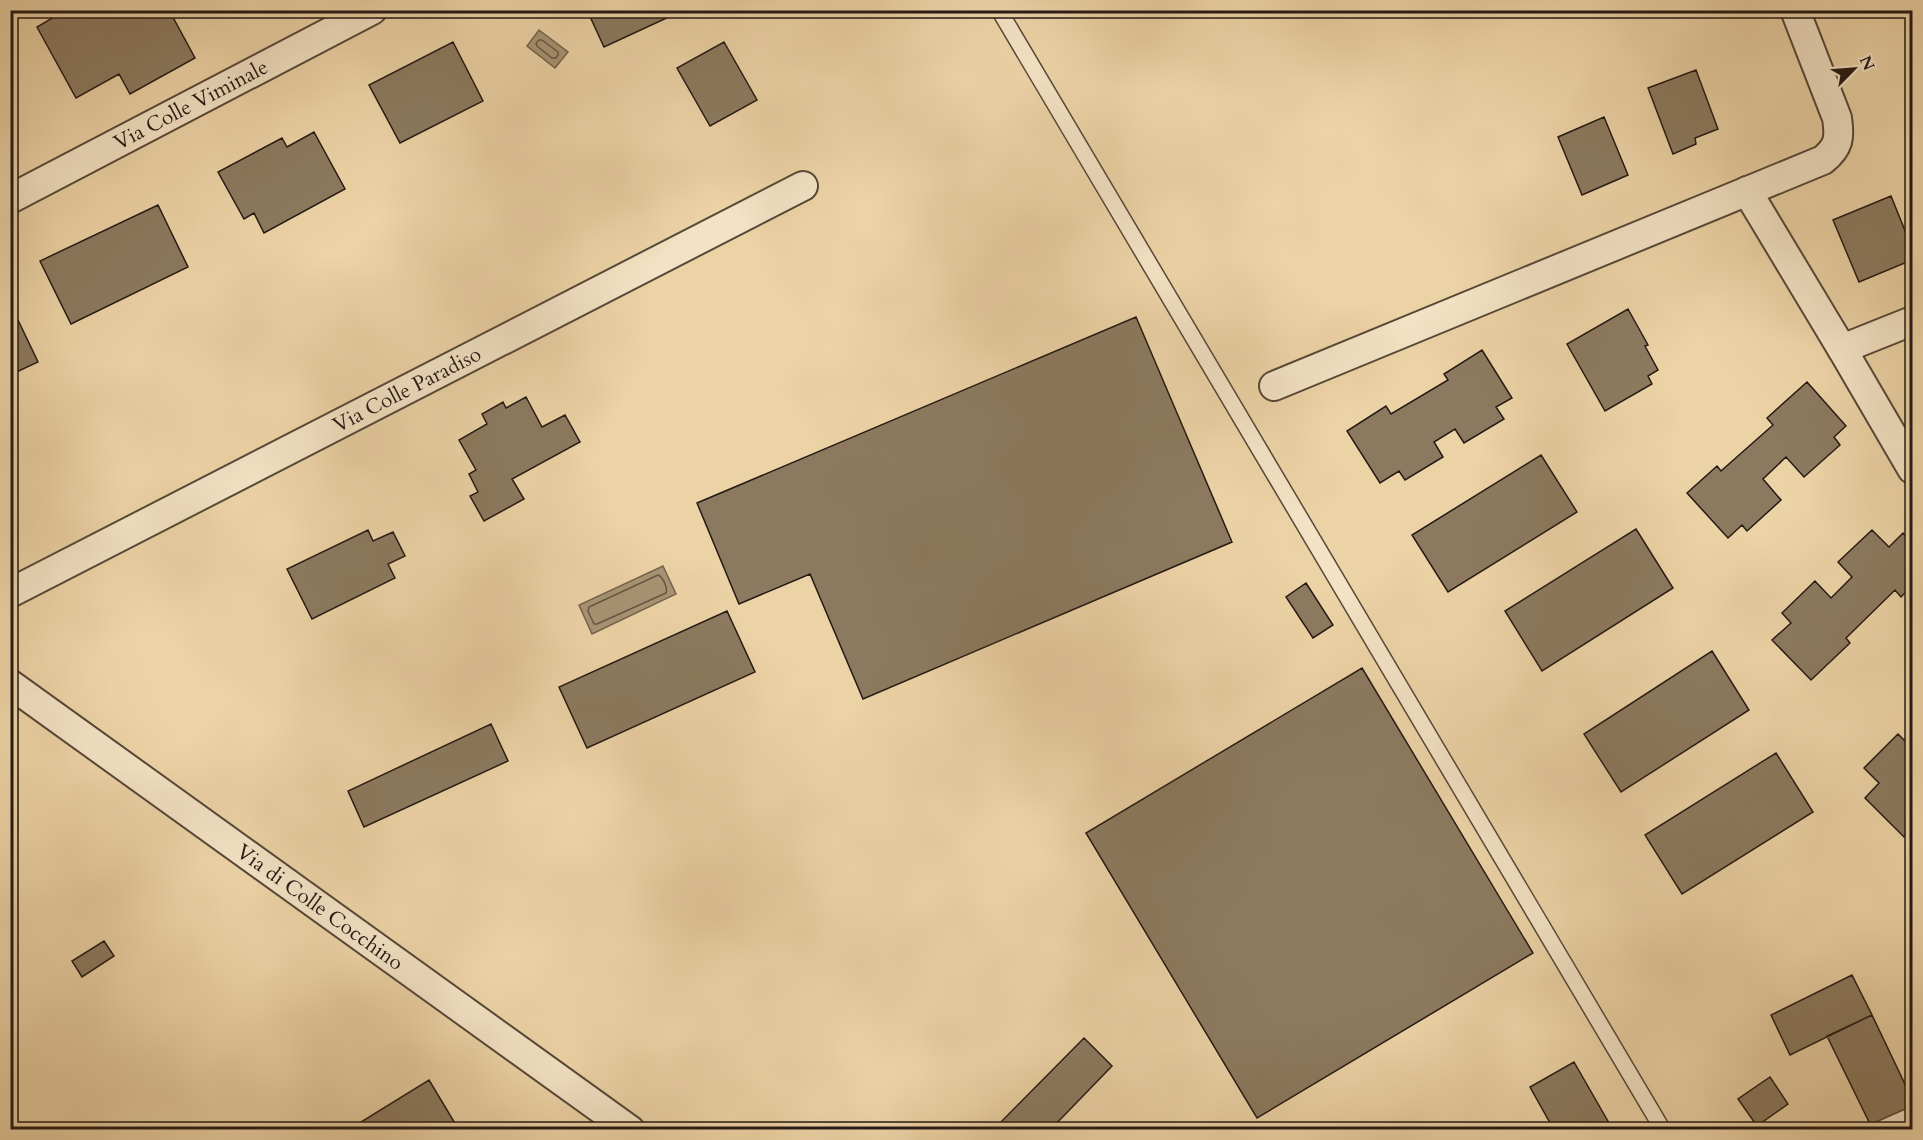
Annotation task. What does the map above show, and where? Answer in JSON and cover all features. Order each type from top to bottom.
[{"type":"street","name":"Via Colle Viminale","points":[[10,199],[372,10]]},
{"type":"street","points":[[1274,386],[1823,160],[1837,145],[1839,133],[1837,118],[1795,10]]},
{"type":"street","name":"Via Colle Paradiso","points":[[10,593],[803,186]]},
{"type":"street","points":[[1747,191],[1912,469]]},
{"type":"street","points":[[1842,350],[1912,321]]},
{"type":"street","name":"Via di Colle Cocchino","points":[[10,684],[630,1130]]},
{"type":"lane","points":[[999,10],[1663,1130]]},
{"type":"lane","points":[[1878,1130],[1912,1115]]},
{"type":"water","points":[[539,30],[568,52],[555,68],[527,46]]},
{"type":"water","points":[[663,566],[676,594],[592,634],[579,605]]},
{"type":"building","points":[[66,10],[169,10],[195,58],[130,94],[119,74],[76,98],[37,27]]},
{"type":"building","points":[[587,10],[671,10],[673,15],[604,47]]},
{"type":"building","points":[[453,42],[483,101],[400,143],[369,85]]},
{"type":"building","points":[[724,42],[757,100],[710,126],[677,68]]},
{"type":"building","points":[[1696,70],[1718,129],[1695,138],[1696,144],[1673,154],[1648,88]]},
{"type":"building","points":[[1604,117],[1628,175],[1582,195],[1558,137]]},
{"type":"building","points":[[314,132],[345,189],[264,233],[254,213],[244,219],[218,172],[282,138],[287,147]]},
{"type":"building","points":[[1891,196],[1912,248],[1912,260],[1859,282],[1833,220]]},
{"type":"building","points":[[158,205],[188,267],[71,324],[40,261]]},
{"type":"building","points":[[1628,309],[1648,345],[1645,346],[1658,370],[1648,376],[1652,384],[1605,411],[1567,344]]},
{"type":"building","points":[[1136,317],[1232,542],[863,699],[810,574],[739,604],[697,503]]},
{"type":"building","points":[[18,320],[38,362],[10,375],[10,324]]},
{"type":"building","points":[[1482,350],[1512,398],[1496,407],[1504,419],[1464,443],[1455,429],[1434,442],[1443,457],[1405,480],[1399,471],[1380,483],[1347,431],[1386,406],[1391,414],[1448,380],[1444,374]]},
{"type":"building","points":[[1807,382],[1846,426],[1834,437],[1840,445],[1804,477],[1786,457],[1763,479],[1781,500],[1747,531],[1742,525],[1728,538],[1687,493],[1717,466],[1721,471],[1773,425],[1767,418]]},
{"type":"building","points":[[526,397],[542,427],[565,415],[580,442],[512,479],[524,499],[484,521],[470,496],[478,492],[469,474],[476,470],[459,440],[487,424],[482,414],[503,402],[506,408]]},
{"type":"building","points":[[1541,455],[1577,512],[1448,592],[1412,535]]},
{"type":"building","points":[[1636,529],[1673,588],[1542,671],[1505,611]]},
{"type":"building","points":[[368,530],[373,541],[393,532],[405,556],[388,564],[395,578],[312,619],[287,569]]},
{"type":"building","points":[[1872,530],[1889,547],[1903,533],[1912,543],[1912,586],[1901,597],[1895,590],[1846,638],[1850,643],[1811,680],[1772,640],[1791,623],[1782,613],[1815,581],[1831,598],[1852,577],[1838,562]]},
{"type":"building","points":[[1306,583],[1333,625],[1313,638],[1286,597]]},
{"type":"building","points":[[727,611],[755,672],[587,748],[559,687]]},
{"type":"building","points":[[1712,651],[1749,710],[1621,792],[1584,734]]},
{"type":"building","points":[[1362,668],[1533,953],[1257,1118],[1086,833]]},
{"type":"building","points":[[491,724],[508,761],[364,827],[348,791]]},
{"type":"building","points":[[1898,734],[1912,748],[1912,828],[1904,837],[1865,798],[1879,783],[1864,768]]},
{"type":"building","points":[[1776,753],[1813,812],[1682,894],[1645,835]]},
{"type":"building","points":[[104,941],[114,956],[82,977],[72,961]]},
{"type":"building","points":[[1852,975],[1872,1015],[1790,1055],[1771,1015]]},
{"type":"building","points":[[1872,1015],[1912,1099],[1912,1123],[1899,1130],[1873,1130],[1827,1036]]},
{"type":"building","points":[[1084,1038],[1112,1066],[1050,1130],[1000,1130],[997,1126]]},
{"type":"building","points":[[1574,1062],[1613,1130],[1554,1130],[1530,1087]]},
{"type":"building","points":[[1770,1077],[1788,1104],[1757,1126],[1738,1099]]},
{"type":"building","points":[[429,1080],[459,1130],[348,1130]]}]
